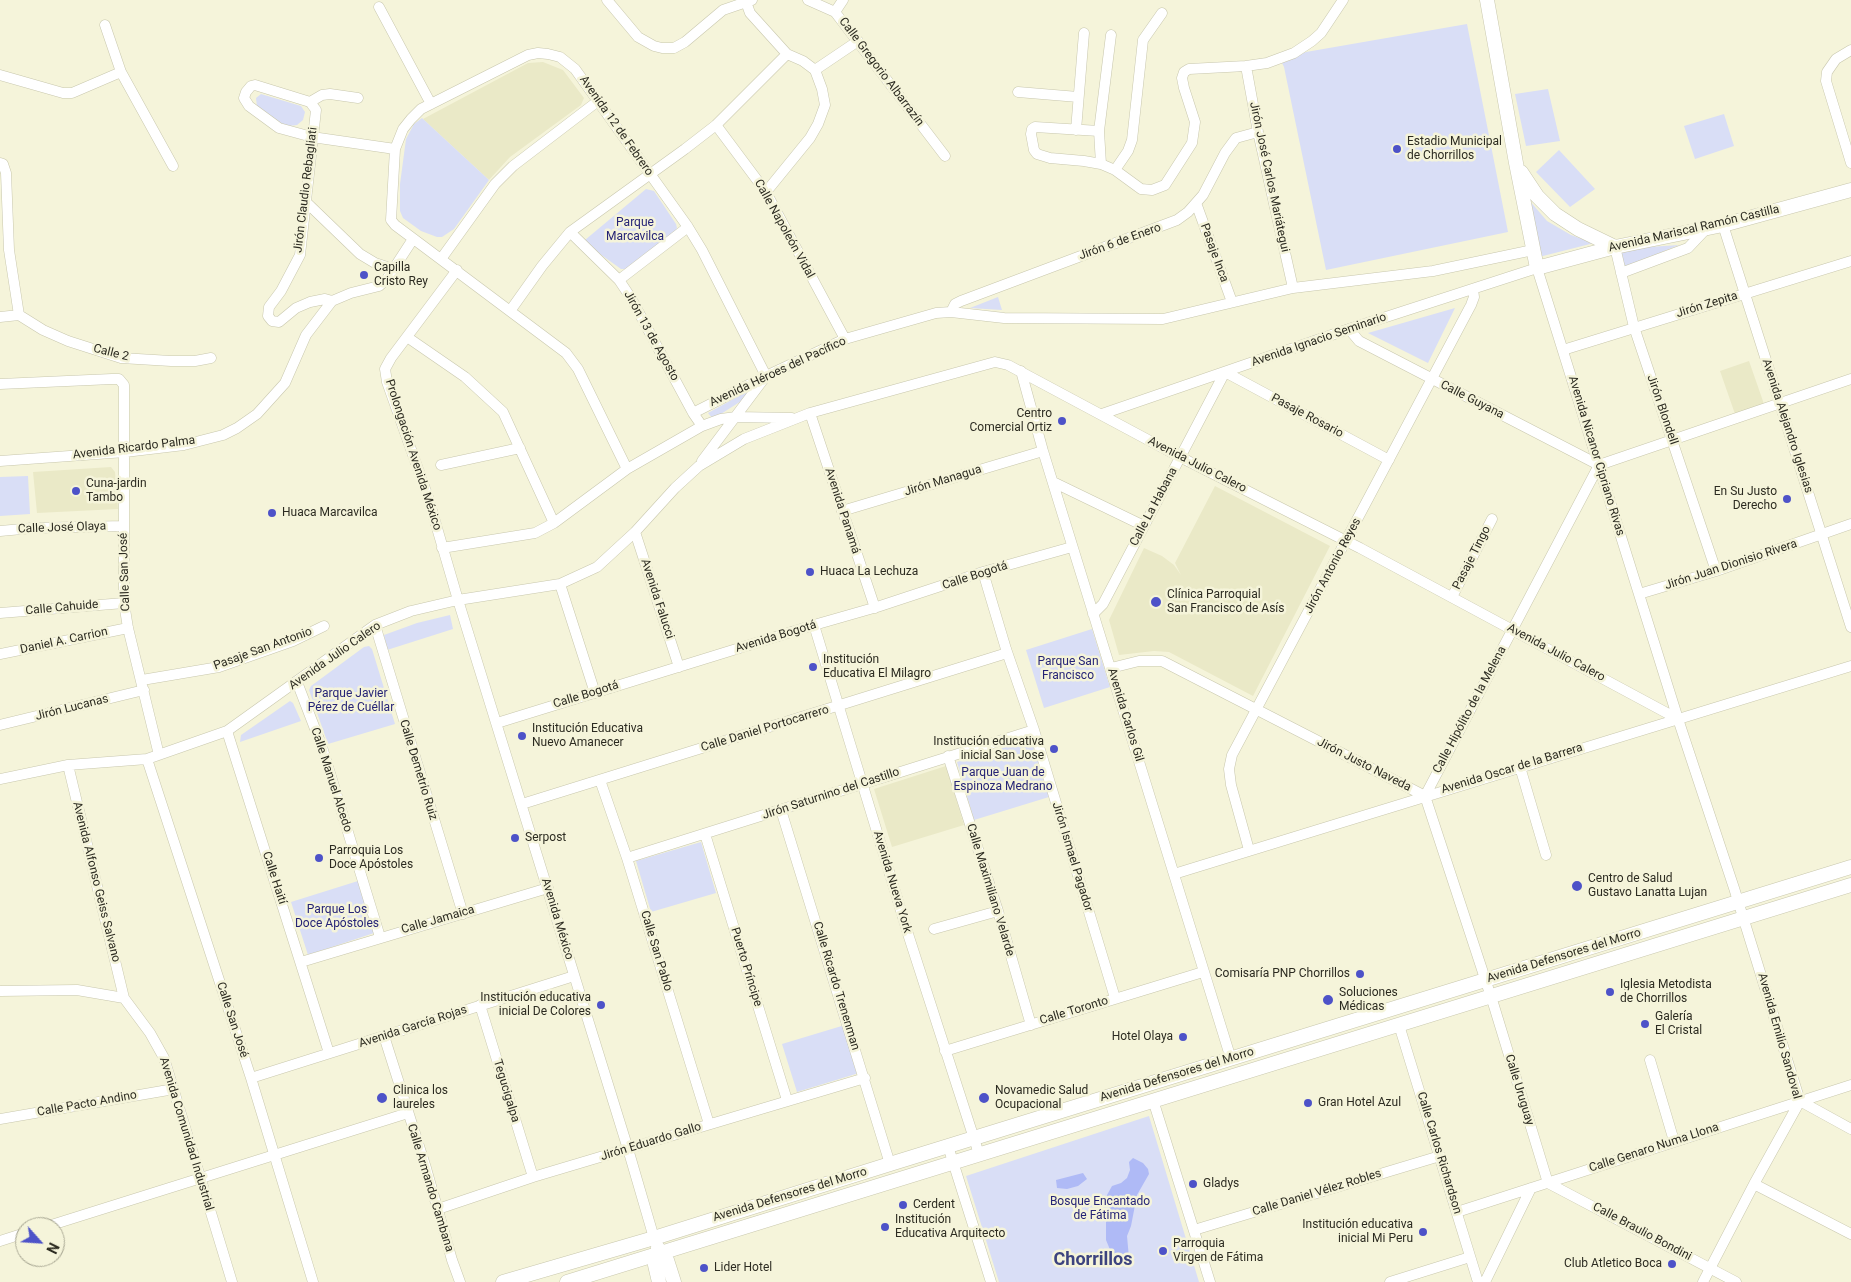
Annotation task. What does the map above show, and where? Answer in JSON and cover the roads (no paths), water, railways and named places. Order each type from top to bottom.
[{"type":"main road","name":"Avenida Nicanor Cipriano Rivas","points":[[1487,0],[1537,268]]},
{"type":"main road","points":[[1516,163],[1536,196],[1555,214],[1578,229],[1615,247]]},
{"type":"main road","name":"Avenida Mariscal Ramón Castilla","points":[[1537,268],[1615,247],[1723,225],[1851,190]]},
{"type":"main road","name":"Avenida Defensores del Morro","points":[[503,1282],[654,1238],[1851,867]]},
{"type":"main road","name":"Avenida Defensores del Morro","points":[[568,1282],[953,1161],[1851,885]]},
{"type":"main road","points":[[654,1238],[660,1254],[667,1260],[674,1282]]},
{"type":"main road","points":[[659,1282],[655,1265],[660,1254]]},
{"type":"street","points":[[606,0],[638,37],[654,46],[662,48],[674,48],[685,42],[723,10],[749,1],[750,12],[787,54],[803,61],[815,70],[822,89],[825,105],[818,124],[810,138],[766,192]]},
{"type":"street","name":"Calle Gregorio Albarrazín","points":[[808,0],[835,12],[945,156]]},
{"type":"street","points":[[835,12],[843,0]]},
{"type":"street","points":[[1099,131],[1035,127],[1032,129],[1031,134],[1034,150],[1037,154],[1050,158],[1102,164],[1115,170],[1141,189],[1152,190],[1165,185],[1192,143],[1195,122],[1184,88],[1182,78],[1184,72],[1189,69],[1246,66],[1282,58],[1303,48],[1320,33],[1343,0]]},
{"type":"street","points":[[379,7],[431,104]]},
{"type":"street","points":[[1115,170],[1128,151],[1132,140],[1143,40],[1162,13]]},
{"type":"street","points":[[105,26],[121,72],[173,166]]},
{"type":"street","points":[[1076,130],[1084,32]]},
{"type":"street","points":[[1102,164],[1099,131],[1111,35]]},
{"type":"street","points":[[815,70],[858,40]]},
{"type":"street","points":[[1851,50],[1836,59],[1827,72],[1826,81],[1851,163]]},
{"type":"street","name":"Avenida 12 de Febrero","points":[[627,468],[578,370],[566,353],[457,270],[395,226],[391,220],[395,149],[403,129],[422,109],[528,55],[538,53],[560,57],[575,69],[688,227],[702,250],[766,376]]},
{"type":"street","points":[[510,311],[542,266],[570,232],[716,125],[787,54]]},
{"type":"street","name":"Jirón José Carlos Mariátegui","points":[[1246,66],[1258,132],[1293,288]]},
{"type":"street","points":[[0,75],[63,93],[72,93],[121,72]]},
{"type":"street","points":[[358,98],[330,94],[322,95],[310,102],[251,86],[244,101],[270,123],[279,128],[312,137],[395,149]]},
{"type":"street","points":[[1018,92],[1078,97]]},
{"type":"street","points":[[441,259],[495,184],[513,166],[598,101]]},
{"type":"street","name":"Jirón Claudio Rebagliati","points":[[310,102],[316,110],[300,255],[281,291],[267,310],[269,319],[279,322],[296,308],[310,302],[325,299],[332,301]]},
{"type":"street","points":[[1840,129],[1851,124]]},
{"type":"street","name":"Calle Napoleón Vidal","points":[[716,125],[766,192],[845,340]]},
{"type":"street","name":"Jirón 6 de Enero","points":[[951,312],[955,304],[961,301],[1165,226],[1182,216],[1196,204],[1203,195],[1232,141],[1239,136],[1258,132]]},
{"type":"street","points":[[0,163],[3,164],[6,173],[3,202],[5,250],[19,315],[0,317]]},
{"type":"street","points":[[306,202],[360,254],[375,263],[393,269]]},
{"type":"street","name":"Pasaje Inca","points":[[1196,204],[1232,302]]},
{"type":"street","name":"Avenida Alejandro Iglesias","points":[[1723,225],[1851,627]]},
{"type":"street","points":[[619,280],[688,227]]},
{"type":"street","points":[[1620,273],[1688,248],[1706,229]]},
{"type":"street","name":"Jirón 13 de Agosto","points":[[570,232],[619,280],[632,298],[693,413],[702,426]]},
{"type":"street","points":[[332,301],[351,293],[379,286],[387,279],[413,239]]},
{"type":"street","name":"Jirón Blondell","points":[[1615,247],[1634,327],[1716,571]]},
{"type":"street","points":[[951,312],[1004,318],[1148,320],[1178,316],[1293,288],[1433,271],[1533,250]]},
{"type":"street","name":"Jirón Zepita","points":[[1563,350],[1851,261]]},
{"type":"street","name":"Avenida Ignacio Seminario","points":[[1102,414],[1349,329],[1537,268]]},
{"type":"street","name":"Avenida Nicanor Cipriano Rivas","points":[[1537,268],[1738,903]]},
{"type":"street","name":"Prolongación Avenida México","points":[[457,270],[391,358],[385,369],[387,382],[428,497],[458,600]]},
{"type":"street","name":"Jirón Antonio Reyes","points":[[1249,850],[1231,785],[1229,769],[1232,755],[1471,305],[1474,297],[1473,289]]},
{"type":"street","name":"Avenida Ricardo Palma","points":[[0,461],[125,452],[184,445],[223,435],[257,414],[286,383],[306,335],[332,301]]},
{"type":"street","name":"Avenida Héroes del Pacífico","points":[[693,413],[766,376],[845,340],[936,313],[951,312]]},
{"type":"street","name":"Calle 2","points":[[19,315],[43,330],[68,341],[121,358],[195,361],[211,358]]},
{"type":"street","name":"Calle Guyana","points":[[1349,329],[1359,341],[1599,465]]},
{"type":"street","points":[[407,337],[465,377],[503,412],[554,523]]},
{"type":"street","name":"Avenida Julio Calero","points":[[0,779],[68,765],[147,759],[227,731],[375,625],[410,611],[458,600],[560,584],[597,567],[635,532],[674,488],[699,466],[744,439],[810,413],[995,362],[1021,371],[1180,457],[1346,541],[1678,718]]},
{"type":"street","name":"Avenida Carlos Gil","points":[[1021,371],[1072,547],[1231,1059]]},
{"type":"street","name":"Calle La Habana","points":[[1093,614],[1103,604],[1225,372]]},
{"type":"street","name":"Pasaje Rosario","points":[[1225,372],[1389,460]]},
{"type":"street","name":"Avenida Julio Calero","points":[[699,466],[766,376]]},
{"type":"street","name":"Calle San José","points":[[0,384],[119,379],[124,385],[124,603],[128,628],[159,755]]},
{"type":"street","points":[[1599,465],[1851,379]]},
{"type":"street","name":"Avenida Panamá","points":[[810,413],[876,608]]},
{"type":"street","points":[[442,548],[535,533],[554,523],[627,468],[702,426],[721,419],[736,417],[796,419]]},
{"type":"street","points":[[441,465],[520,448]]},
{"type":"street","name":"Jirón Managua","points":[[842,511],[1043,451]]},
{"type":"street","name":"Calle Hipólito de la Melena","points":[[1424,796],[1599,465]]},
{"type":"street","points":[[1053,482],[1144,526]]},
{"type":"street","name":"Pasaje Tingo","points":[[1452,597],[1492,519]]},
{"type":"street","name":"Jirón Juan Dionisio Rivera","points":[[1639,594],[1716,571],[1851,524]]},
{"type":"street","name":"Calle José Olaya","points":[[0,531],[124,526]]},
{"type":"street","name":"Avenida Falucci","points":[[635,532],[677,667]]},
{"type":"street","name":"Calle Bogotá","points":[[876,608],[983,572],[1072,547]]},
{"type":"street","name":"Jirón Ismael Pagador","points":[[983,572],[1007,653],[1034,730],[1115,998]]},
{"type":"street","points":[[560,584],[595,693]]},
{"type":"street","name":"Avenida México","points":[[458,600],[654,1238]]},
{"type":"street","name":"Calle Cahuide","points":[[0,613],[124,603]]},
{"type":"street","name":"Avenida Bogotá","points":[[677,667],[876,608]]},
{"type":"street","name":"Calle Demetrio Ruiz","points":[[375,625],[463,914]]},
{"type":"street","name":"Avenida Nueva York","points":[[814,625],[945,1051],[979,1154]]},
{"type":"street","name":"Pasaje San Antonio","points":[[143,685],[219,667],[293,641],[324,626]]},
{"type":"street","name":"Daniel A. Carrion","points":[[0,654],[128,628]]},
{"type":"street","name":"Calle Daniel Portocarrero","points":[[522,804],[1007,653]]},
{"type":"street","name":"Jirón Justo Naveda","points":[[1111,668],[1139,661],[1162,660],[1424,796],[1490,997]]},
{"type":"street","name":"Avenida Oscar de la Barrera","points":[[1174,874],[1851,666]]},
{"type":"street","name":"Calle Bogotá","points":[[497,723],[677,667]]},
{"type":"street","name":"Calle Manuel Alcedo","points":[[297,682],[322,747],[380,937]]},
{"type":"street","name":"Jirón Lucanas","points":[[0,725],[143,685]]},
{"type":"street","name":"Jirón Saturnino del Castillo","points":[[628,858],[1034,730]]},
{"type":"street","name":"Calle Haití","points":[[227,731],[329,1053]]},
{"type":"street","name":"Calle Maximiliano Velarde","points":[[948,756],[998,911],[1031,1025]]},
{"type":"street","name":"Calle San José","points":[[147,759],[251,1078],[314,1282]]},
{"type":"street","name":"Avenida Alfonso Geiss Salvano","points":[[68,765],[124,998]]},
{"type":"street","points":[[1520,767],[1546,855]]},
{"type":"street","name":"Calle San Pablo","points":[[600,780],[628,858],[709,1124]]},
{"type":"street","name":"Calle Ricardo Trenenman","points":[[781,810],[890,1164]]},
{"type":"street","name":"Puerto Príncipe","points":[[705,834],[787,1100]]},
{"type":"street","name":"Calle Jamaica","points":[[300,962],[548,888]]},
{"type":"street","name":"Avenida Emilio Sandoval","points":[[1703,1282],[1800,1101],[1738,903]]},
{"type":"street","points":[[934,929],[998,911]]},
{"type":"street","name":"Calle Toronto","points":[[945,1051],[1203,972]]},
{"type":"street","name":"Avenida García Rojas","points":[[251,1078],[574,976]]},
{"type":"street","points":[[0,991],[77,990],[124,998]]},
{"type":"street","name":"Calle Uruguay","points":[[1490,997],[1548,1183]]},
{"type":"street","name":"Avenida Comunidad Industrial","points":[[124,998],[150,1033],[164,1058],[232,1282]]},
{"type":"street","name":"Tegucigalpa","points":[[480,1005],[533,1177]]},
{"type":"street","name":"Calle Carlos Richardson","points":[[1399,1025],[1478,1282]]},
{"type":"street","name":"Calle Armando Cambana","points":[[384,1036],[460,1282]]},
{"type":"street","points":[[1650,1060],[1674,1142]]},
{"type":"street","name":"Jirón Eduardo Gallo","points":[[438,1209],[533,1177],[865,1078]]},
{"type":"street","name":"Calle Genaro Numa Llona","points":[[1457,1212],[1851,1085]]},
{"type":"street","name":"Calle Pacto Andino","points":[[0,1119],[174,1089]]},
{"type":"street","points":[[1154,1100],[1210,1282]]},
{"type":"street","points":[[1800,1101],[1851,1129]]},
{"type":"street","points":[[65,1221],[408,1113]]},
{"type":"street","points":[[948,1146],[991,1282]]},
{"type":"street","name":"Calle Daniel Vélez Robles","points":[[1194,1230],[1440,1156]]},
{"type":"street","name":"Calle Braulio Bondini","points":[[1548,1183],[1736,1282]]},
{"type":"street","points":[[1754,1184],[1851,1234]]},
{"type":"street","points":[[1485,1282],[1531,1188]]},
{"type":"street","points":[[0,1241],[15,1236]]},
{"type":"street","points":[[1390,1282],[1470,1257]]},
{"type":"water","points":[[1133,1158],[1143,1163],[1148,1169],[1149,1174],[1137,1195],[1131,1226],[1127,1236],[1129,1258],[1124,1261],[1111,1252],[1106,1240],[1106,1222],[1109,1206],[1107,1195],[1112,1186],[1121,1183],[1127,1178],[1130,1170],[1129,1162]]},
{"type":"water","points":[[1083,1173],[1087,1179],[1078,1186],[1067,1189],[1057,1188],[1056,1180]]},
{"type":"place","name":"Estadio Municipal de Chorrillos","points":[[1397,149]]},
{"type":"place","name":"Capilla Cristo Rey","points":[[364,275]]},
{"type":"place","name":"Centro Comercial Ortiz","points":[[1062,421]]},
{"type":"place","name":"Cuna-jardin Tambo","points":[[76,491]]},
{"type":"place","name":"En Su Justo Derecho","points":[[1787,499]]},
{"type":"place","name":"Huaca Marcavilca","points":[[272,513]]},
{"type":"place","name":"Huaca La Lechuza","points":[[810,572]]},
{"type":"place","name":"Clínica Parroquial San Francisco de Asís","points":[[1156,602]]},
{"type":"place","name":"Institución Educativa El Milagro","points":[[813,667]]},
{"type":"place","name":"Institución Educativa Nuevo Amanecer","points":[[522,736]]},
{"type":"place","name":"Institución educativa inicial San Jose","points":[[1054,749]]},
{"type":"place","name":"Serpost","points":[[515,838]]},
{"type":"place","name":"Parroquia Los Doce Apóstoles","points":[[319,858]]},
{"type":"place","name":"Centro de Salud Gustavo Lanatta Lujan","points":[[1577,886]]},
{"type":"place","name":"Comisaría PNP Chorrillos","points":[[1360,974]]},
{"type":"place","name":"Iglesia Metodista de Chorrillos","points":[[1610,992]]},
{"type":"place","name":"Soluciones Médicas","points":[[1328,1000]]},
{"type":"place","name":"Institución educativa inicial De Colores","points":[[601,1005]]},
{"type":"place","name":"Galería El Cristal","points":[[1645,1024]]},
{"type":"place","name":"Hotel Olaya","points":[[1183,1037]]},
{"type":"place","name":"Clinica los laureles","points":[[382,1098]]},
{"type":"place","name":"Novamedic Salud Ocupacional","points":[[984,1098]]},
{"type":"place","name":"Gran Hotel Azul","points":[[1308,1103]]},
{"type":"place","name":"Gladys","points":[[1193,1184]]},
{"type":"place","name":"Cerdent","points":[[903,1205]]},
{"type":"place","name":"Institución Educativa Arquitecto","points":[[885,1227]]},
{"type":"place","name":"Institución educativa inicial Mi Peru","points":[[1423,1232]]},
{"type":"place","name":"Parroquia Virgen de Fátima","points":[[1163,1251]]},
{"type":"place","name":"Club Atletico Boca","points":[[1672,1264]]},
{"type":"place","name":"Lider Hotel","points":[[704,1268]]},
{"type":"district","name":"Chorrillos","points":[[1093,1260]]},
{"type":"park label","name":"Parque Marcavilca","points":[[635,230]]},
{"type":"park label","name":"Parque San Francisco","points":[[1068,669]]},
{"type":"park label","name":"Parque Javier Pérez de Cuéllar","points":[[351,701]]},
{"type":"park label","name":"Parque Juan de Espinoza Medrano","points":[[1003,780]]},
{"type":"park label","name":"Parque Los Doce Apóstoles","points":[[337,917]]},
{"type":"park label","name":"Bosque Encantado de Fátima","points":[[1100,1209]]}]
